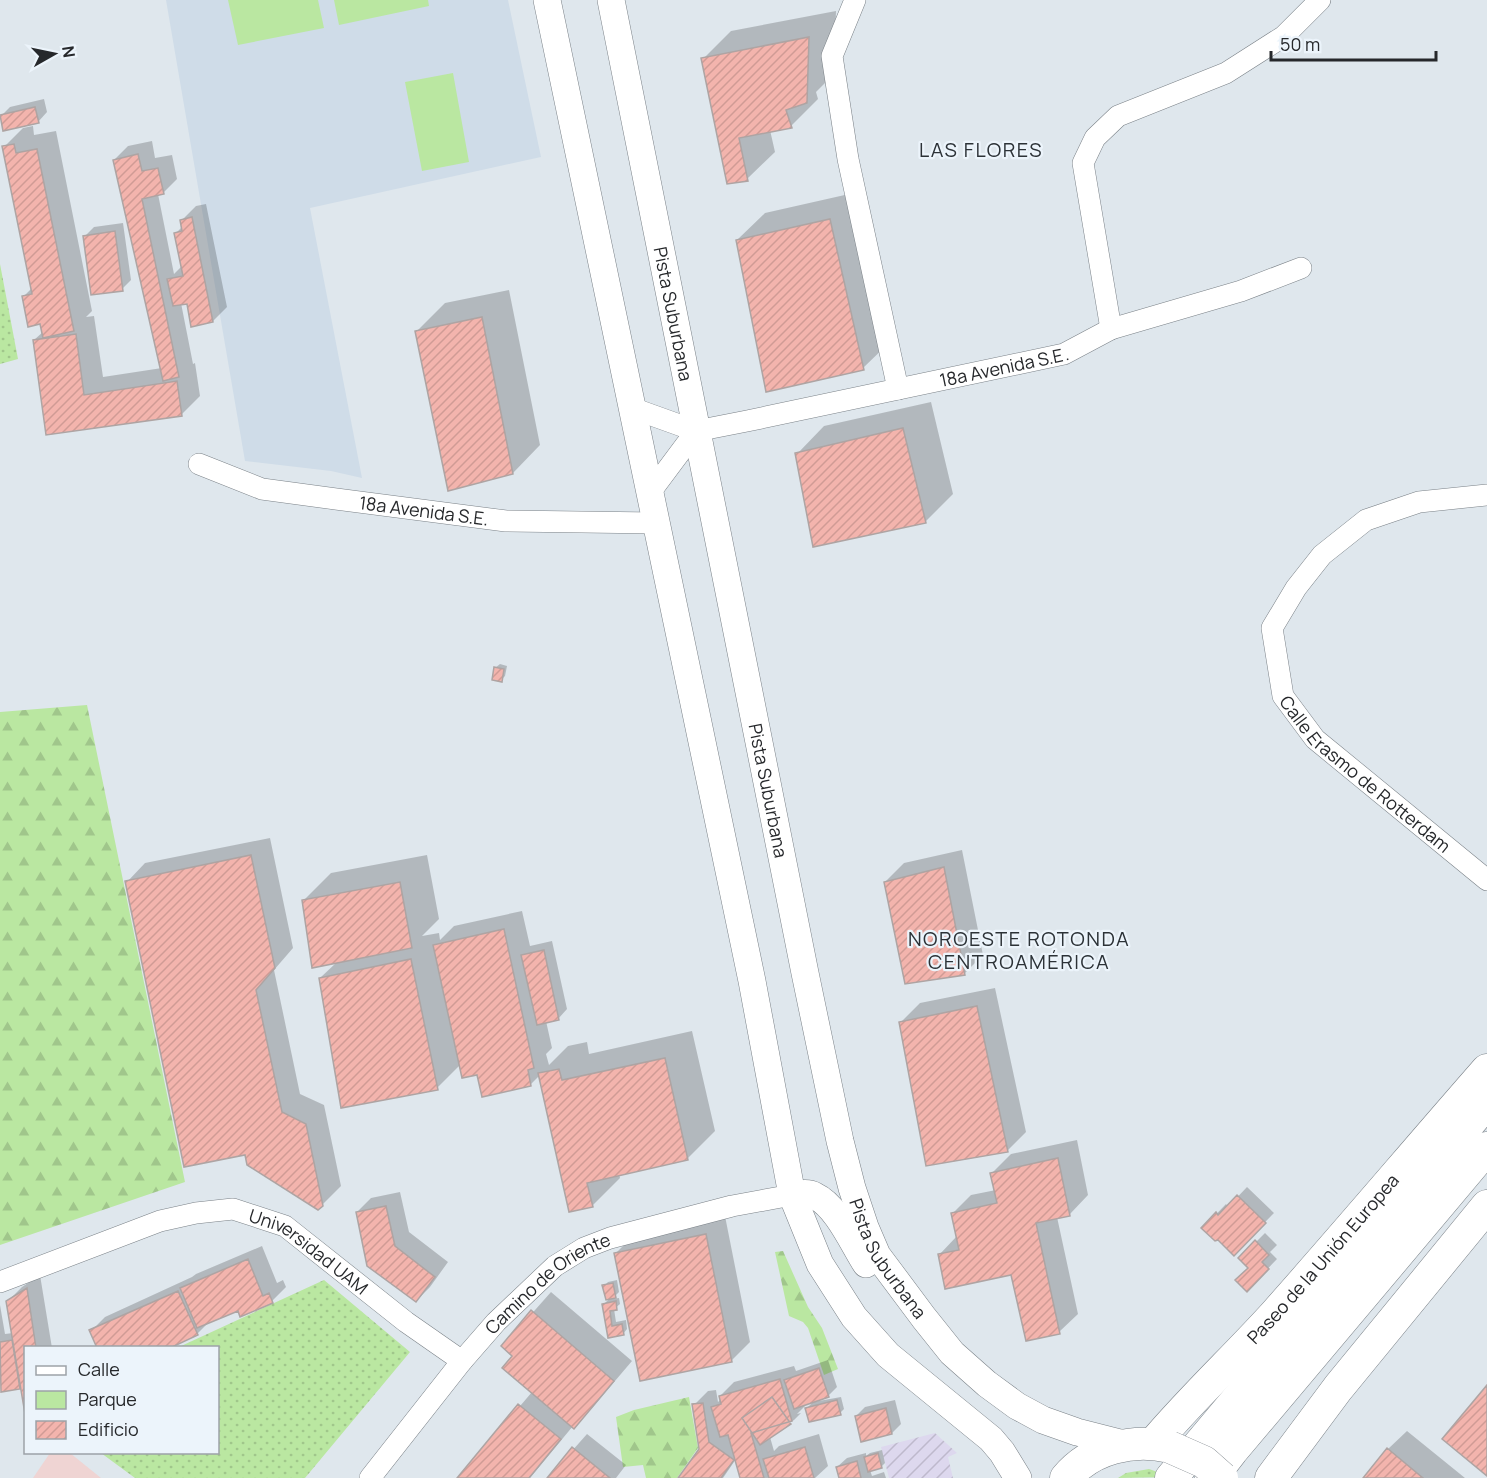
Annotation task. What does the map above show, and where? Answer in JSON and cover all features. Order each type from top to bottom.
[{"type":"highway","name":"Paseo de la Unión Europea","points":[[1151,1445],[1276,1313],[1487,1070]]},
{"type":"highway","name":"Paseo de la Unión Europea","points":[[1171,1478],[1487,1102]]},
{"type":"highway","points":[[1211,1478],[1227,1465],[1487,1148]]},
{"type":"highway","points":[[1270,1478],[1338,1388],[1487,1206]]},
{"type":"highway","points":[[1066,1478],[1073,1470],[1100,1452],[1151,1445],[1227,1465]]},
{"type":"main road","points":[[547,0],[752,981],[792,1195],[820,1264],[854,1317],[888,1355],[991,1439],[1018,1478]]},
{"type":"main road","name":"Pista Suburbana","points":[[611,0],[805,973],[852,1188],[865,1227],[877,1255],[952,1353],[987,1384],[1029,1413],[1061,1428],[1151,1445]]},
{"type":"main road","points":[[792,1195],[816,1196],[830,1208],[886,1294],[911,1319],[952,1353]]},
{"type":"street","points":[[855,0],[832,56],[848,159],[898,389]]},
{"type":"street","points":[[1111,329],[1083,163],[1095,138],[1118,116],[1226,73],[1284,36],[1320,0]]},
{"type":"street","name":"18a Avenida S.E.","points":[[696,431],[1064,354],[1111,329],[1241,291],[1301,268]]},
{"type":"street","points":[[632,408],[696,431],[649,494]]},
{"type":"street","name":"18a Avenida S.E.","points":[[199,464],[262,489],[506,521],[656,524]]},
{"type":"street","name":"Calle Erasmo de Rotterdam","points":[[1487,495],[1419,502],[1366,520],[1322,555],[1296,588],[1272,628],[1283,696],[1315,739],[1487,880]]},
{"type":"street","name":"Camino de Oriente","points":[[370,1478],[462,1361],[496,1322],[529,1288],[555,1266],[584,1248],[610,1238],[732,1206],[792,1195]]},
{"type":"street","name":"Universidad UAM","points":[[0,1282],[160,1221],[196,1213],[233,1209],[285,1226],[406,1322],[462,1361]]},
{"type":"shaded area","points":[[166,0],[508,0],[541,157],[310,208],[362,478],[331,471],[245,461]]},
{"type":"shaded area","points":[[935,1433],[957,1453],[948,1457],[953,1478],[889,1478],[881,1447]]},
{"type":"shaded area","points":[[49,1454],[71,1454],[101,1478],[33,1478]]},
{"type":"green space","points":[[228,0],[318,0],[324,28],[238,45]]},
{"type":"green space","points":[[334,0],[428,0],[429,6],[339,25]]},
{"type":"green space","points":[[453,73],[469,162],[422,171],[405,82]]},
{"type":"green space","points":[[0,264],[18,359],[0,364]]},
{"type":"green space","points":[[87,705],[185,1182],[0,1245],[0,712]]},
{"type":"green space","points":[[783,1251],[808,1307],[822,1328],[838,1369],[824,1375],[808,1328],[803,1322],[789,1316],[775,1252]]},
{"type":"green space","points":[[324,1280],[410,1352],[305,1478],[135,1478],[102,1454],[219,1454],[219,1346],[181,1346]]},
{"type":"green space","points":[[689,1397],[698,1448],[677,1478],[646,1478],[643,1465],[623,1467],[616,1417],[634,1410]]},
{"type":"green space","points":[[1149,1469],[1172,1477],[1118,1478],[1126,1473]]},
{"type":"building","points":[[809,37],[807,103],[786,110],[792,128],[739,138],[748,181],[727,184],[701,58]]},
{"type":"building","points":[[35,107],[39,123],[3,131],[0,115]]},
{"type":"building","points":[[14,144],[16,153],[37,149],[74,331],[43,338],[40,324],[28,327],[22,296],[32,294],[2,146]]},
{"type":"building","points":[[138,154],[142,171],[158,168],[164,194],[142,199],[179,377],[163,381],[113,160]]},
{"type":"building","points":[[192,217],[213,322],[191,327],[187,304],[173,306],[167,279],[183,276],[174,233],[182,231],[180,220]]},
{"type":"building","points":[[830,219],[864,370],[766,392],[736,240]]},
{"type":"building","points":[[115,231],[123,291],[91,295],[83,236]]},
{"type":"building","points":[[482,317],[513,474],[448,491],[415,331]]},
{"type":"building","points":[[76,334],[84,395],[177,381],[182,416],[46,435],[33,340]]},
{"type":"building","points":[[903,428],[926,523],[813,547],[795,453]]},
{"type":"building","points":[[494,667],[504,669],[502,682],[492,680]]},
{"type":"building","points":[[251,855],[275,968],[256,990],[282,1112],[306,1124],[323,1206],[318,1210],[247,1165],[245,1155],[184,1167],[125,881]]},
{"type":"building","points":[[944,867],[965,975],[905,984],[884,882]]},
{"type":"building","points":[[400,882],[412,948],[312,968],[302,900]]},
{"type":"building","points":[[504,929],[534,1068],[528,1070],[531,1086],[482,1097],[477,1075],[462,1078],[433,945]]},
{"type":"building","points":[[544,950],[559,1020],[537,1025],[521,955]]},
{"type":"building","points":[[411,959],[438,1090],[341,1108],[319,978]]},
{"type":"building","points":[[977,1006],[1008,1152],[926,1166],[899,1022]]},
{"type":"building","points":[[665,1058],[688,1160],[587,1183],[593,1207],[569,1212],[538,1073],[559,1069],[562,1080]]},
{"type":"building","points":[[1058,1158],[1070,1216],[1036,1223],[1060,1334],[1026,1341],[1011,1275],[945,1289],[938,1254],[959,1250],[951,1213],[997,1203],[990,1173]]},
{"type":"building","points":[[1237,1195],[1266,1223],[1234,1256],[1218,1240],[1215,1241],[1201,1228],[1216,1212],[1218,1215]]},
{"type":"building","points":[[386,1206],[395,1246],[435,1277],[416,1302],[367,1266],[356,1212]]},
{"type":"building","points":[[706,1234],[732,1362],[640,1381],[614,1253]]},
{"type":"building","points":[[1255,1240],[1269,1255],[1262,1262],[1269,1269],[1247,1292],[1235,1280],[1248,1268],[1238,1258]]},
{"type":"building","points":[[248,1259],[263,1296],[269,1293],[273,1303],[240,1317],[238,1311],[197,1328],[180,1288]]},
{"type":"building","points":[[613,1283],[616,1298],[606,1300],[602,1285]]},
{"type":"building","points":[[27,1288],[36,1346],[24,1346],[24,1408],[6,1301]]},
{"type":"building","points":[[178,1291],[198,1335],[174,1346],[96,1346],[89,1330]]},
{"type":"building","points":[[616,1301],[617,1310],[610,1311],[612,1326],[622,1324],[624,1335],[608,1338],[602,1304]]},
{"type":"building","points":[[531,1310],[614,1381],[574,1429],[502,1368],[512,1356],[501,1346]]},
{"type":"building","points":[[12,1340],[20,1389],[1,1392],[0,1342]]},
{"type":"building","points":[[819,1368],[829,1397],[794,1409],[784,1380]]},
{"type":"building","points":[[780,1379],[792,1421],[751,1433],[764,1478],[740,1478],[728,1435],[720,1437],[711,1407],[721,1404],[719,1396]]},
{"type":"building","points":[[1487,1385],[1487,1476],[1442,1439]]},
{"type":"building","points":[[772,1397],[791,1424],[760,1445],[742,1418]]},
{"type":"building","points":[[837,1400],[841,1415],[809,1422],[805,1408]]},
{"type":"building","points":[[703,1403],[709,1442],[734,1460],[721,1478],[678,1478],[699,1449],[692,1404]]},
{"type":"building","points":[[518,1404],[561,1439],[529,1478],[457,1478]]},
{"type":"building","points":[[886,1408],[892,1434],[861,1442],[855,1416]]},
{"type":"building","points":[[572,1447],[610,1478],[547,1478]]},
{"type":"building","points":[[805,1447],[814,1478],[769,1478],[763,1459]]},
{"type":"building","points":[[1387,1448],[1423,1478],[1363,1478]]},
{"type":"building","points":[[878,1453],[882,1468],[868,1472],[864,1457]]},
{"type":"building","points":[[857,1461],[861,1478],[839,1478],[836,1467]]},
{"type":"district","name":"LAS FLORES","points":[[981,149]]},
{"type":"district","name":"NOROESTE ROTONDA CENTROAMÉRICA","points":[[1019,950]]}]
